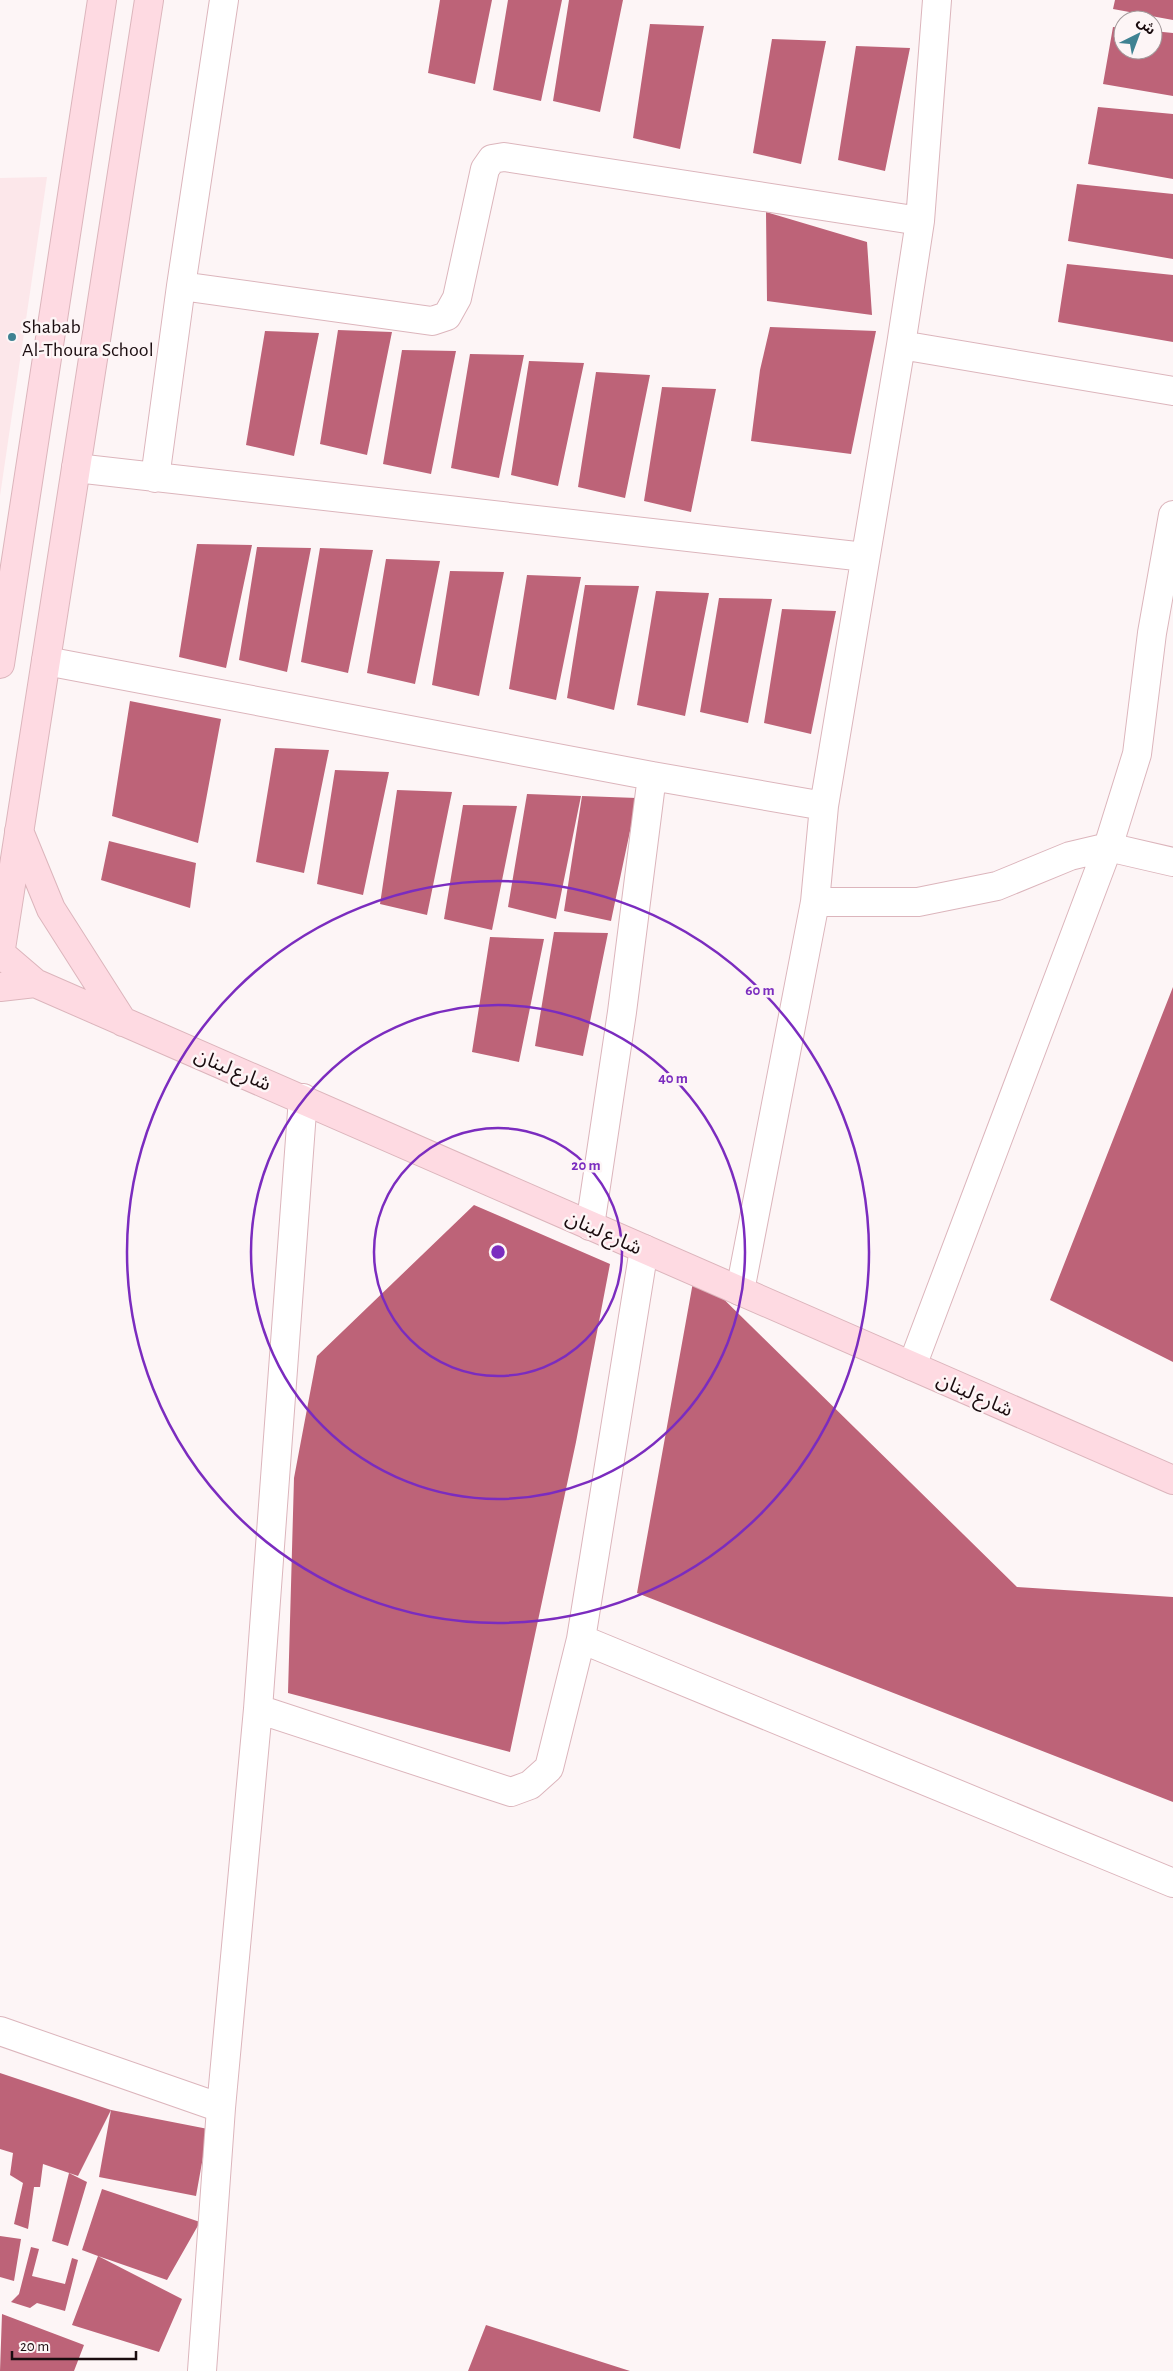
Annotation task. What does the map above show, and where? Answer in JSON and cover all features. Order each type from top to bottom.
[{"type":"street","points":[[0,664],[102,0]]},
{"type":"street","points":[[0,954],[149,0]]},
{"type":"street","points":[[155,478],[181,286],[224,0]]},
{"type":"street","points":[[740,1291],[815,902],[824,806],[920,221],[937,0]]},
{"type":"street","points":[[181,286],[432,320],[447,316],[456,298],[485,169],[492,159],[504,157],[920,221]]},
{"type":"street","points":[[901,345],[1173,391]]},
{"type":"street","points":[[76,468],[865,557]]},
{"type":"street","points":[[912,1366],[1108,847],[1137,754],[1163,635],[1173,514]]},
{"type":"street","points":[[46,662],[652,776],[824,806]]},
{"type":"street","points":[[590,1226],[622,1012],[652,776]]},
{"type":"street","points":[[19,831],[51,909],[123,1022]]},
{"type":"street","points":[[815,902],[918,902],[998,886],[1070,856],[1108,847],[1173,862]]},
{"type":"street","name":"شارع لبنان","points":[[0,954],[35,983],[303,1098],[590,1226],[1173,1480]]},
{"type":"street","points":[[0,987],[35,983]]},
{"type":"street","points":[[202,2371],[221,2108],[258,1709],[303,1098]]},
{"type":"street","points":[[258,1709],[511,1792],[530,1785],[549,1768],[581,1639],[644,1249]]},
{"type":"street","points":[[581,1639],[1173,1883]]},
{"type":"street","points":[[0,2031],[221,2108]]},
{"type":"shaded area","name":"Shabab Al-Thoura School","points":[[47,177],[0,496],[0,178]]},
{"type":"building","points":[[440,0],[492,0],[475,84],[428,73]]},
{"type":"building","points":[[508,0],[562,0],[541,101],[493,90]]},
{"type":"building","points":[[569,0],[623,0],[600,112],[553,101]]},
{"type":"building","points":[[1115,0],[1173,0],[1173,20],[1163,18],[1163,10],[1113,9]]},
{"type":"building","points":[[650,24],[704,26],[680,149],[633,138]]},
{"type":"building","points":[[1113,27],[1113,60],[1163,60],[1163,32],[1173,33],[1173,96],[1103,84]]},
{"type":"building","points":[[772,39],[826,41],[801,164],[753,153]]},
{"type":"building","points":[[856,46],[910,48],[885,171],[838,160]]},
{"type":"building","points":[[1098,107],[1173,114],[1173,179],[1088,164]]},
{"type":"building","points":[[1077,184],[1173,194],[1173,259],[1068,241]]},
{"type":"building","points":[[766,212],[867,242],[872,315],[767,301]]},
{"type":"building","points":[[1067,264],[1173,275],[1173,342],[1058,322]]},
{"type":"building","points":[[770,327],[876,331],[851,454],[751,441],[760,370]]},
{"type":"building","points":[[338,330],[392,332],[367,455],[320,444]]},
{"type":"building","points":[[265,331],[319,333],[294,456],[246,445]]},
{"type":"building","points":[[402,350],[456,351],[431,474],[383,464]]},
{"type":"building","points":[[470,354],[524,355],[499,478],[451,468]]},
{"type":"building","points":[[529,361],[584,363],[558,486],[511,475]]},
{"type":"building","points":[[596,372],[650,375],[625,498],[578,487]]},
{"type":"building","points":[[662,387],[716,389],[691,512],[644,501]]},
{"type":"building","points":[[197,544],[252,545],[226,668],[179,657]]},
{"type":"building","points":[[257,547],[311,548],[287,672],[239,660]]},
{"type":"building","points":[[320,548],[373,550],[348,673],[301,662]]},
{"type":"building","points":[[386,559],[440,561],[415,684],[367,673]]},
{"type":"building","points":[[450,571],[504,572],[479,696],[432,685]]},
{"type":"building","points":[[527,575],[581,577],[556,700],[509,689]]},
{"type":"building","points":[[585,585],[639,586],[614,710],[567,698]]},
{"type":"building","points":[[656,591],[709,593],[685,716],[637,705]]},
{"type":"building","points":[[719,598],[772,599],[748,723],[700,712]]},
{"type":"building","points":[[782,609],[836,611],[811,734],[764,723]]},
{"type":"building","points":[[130,701],[221,719],[198,843],[112,816]]},
{"type":"building","points":[[275,748],[329,750],[304,873],[256,862]]},
{"type":"building","points":[[335,770],[389,772],[363,895],[317,884]]},
{"type":"building","points":[[397,790],[452,792],[427,915],[380,904]]},
{"type":"building","points":[[527,794],[581,796],[556,919],[508,907]]},
{"type":"building","points":[[582,796],[637,798],[611,921],[564,911]]},
{"type":"building","points":[[463,805],[517,806],[492,930],[444,919]]},
{"type":"building","points":[[109,841],[196,863],[190,908],[101,880]]},
{"type":"building","points":[[554,932],[608,933],[583,1056],[535,1046]]},
{"type":"building","points":[[490,937],[544,939],[519,1062],[472,1052]]},
{"type":"building","points":[[1173,987],[1173,1362],[1050,1300]]},
{"type":"building","points":[[474,1205],[610,1264],[576,1442],[510,1752],[288,1693],[294,1478],[317,1356]]},
{"type":"building","points":[[695,1271],[1017,1587],[1173,1597],[1173,1802],[637,1593]]},
{"type":"building","points":[[0,2073],[111,2110],[78,2176],[43,2164],[40,2187],[34,2187],[28,2229],[14,2224],[23,2183],[10,2175],[13,2153],[0,2149]]},
{"type":"building","points":[[111,2110],[208,2129],[196,2196],[99,2177]]},
{"type":"building","points":[[69,2173],[87,2182],[68,2246],[52,2241]]},
{"type":"building","points":[[102,2189],[200,2222],[167,2280],[82,2250]]},
{"type":"building","points":[[0,2236],[21,2239],[14,2281],[0,2277]]},
{"type":"building","points":[[31,2247],[39,2249],[32,2276],[65,2284],[72,2258],[78,2260],[65,2311],[37,2303],[30,2308],[11,2302],[19,2294]]},
{"type":"building","points":[[98,2256],[182,2299],[159,2352],[72,2325]]},
{"type":"building","points":[[2,2314],[84,2345],[74,2371],[0,2371]]},
{"type":"building","points":[[486,2325],[630,2371],[468,2371]]},
{"type":"place","name":"Shabab Al-Thoura School","points":[[12,337]]}]
